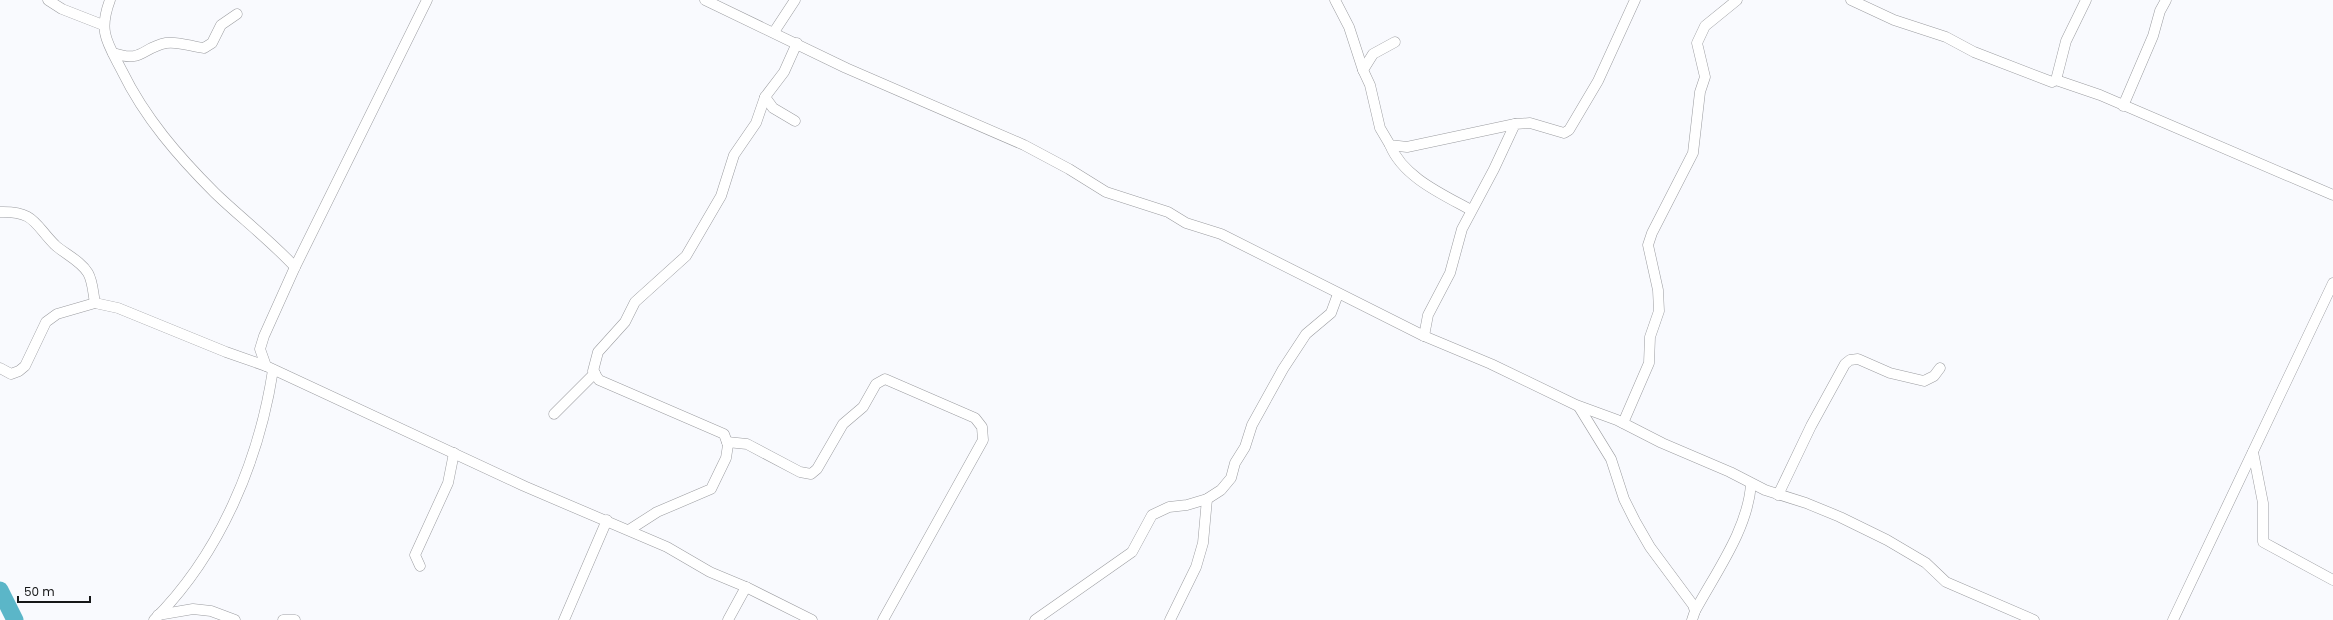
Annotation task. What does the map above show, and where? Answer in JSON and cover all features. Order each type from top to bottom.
[{"type":"street","points":[[48,0],[62,9],[103,25]]},
{"type":"street","points":[[110,0],[103,25],[105,34],[130,87],[153,125],[214,192],[274,245],[295,267]]},
{"type":"street","points":[[156,618],[175,599],[206,556],[234,500],[250,463],[264,417],[269,368],[260,349],[264,336],[295,267],[427,0]]},
{"type":"street","points":[[705,0],[797,43],[846,68],[1024,145],[1069,169],[1106,192],[1168,212],[1186,223],[1221,234],[1424,336],[1491,364],[1579,407],[1623,423],[1662,444],[1730,472],[1752,484],[1778,495],[1806,503],[1854,524],[1926,563],[1946,582],[2034,620]]},
{"type":"street","points":[[774,32],[796,0]]},
{"type":"street","points":[[1335,0],[1349,27],[1363,70],[1370,85],[1380,128],[1390,145],[1411,173],[1440,193],[1471,210]]},
{"type":"street","points":[[1390,145],[1408,147],[1515,124],[1530,123],[1564,133],[1569,130],[1598,81],[1635,0]]},
{"type":"street","points":[[1623,423],[1649,363],[1650,337],[1659,312],[1658,290],[1648,245],[1652,234],[1693,153],[1700,92],[1705,77],[1697,43],[1705,26],[1737,0]]},
{"type":"street","points":[[1851,0],[1894,20],[1951,39],[1997,61],[2052,82],[2056,80],[2123,106],[2333,196]]},
{"type":"street","points":[[2056,80],[2066,41],[2086,0]]},
{"type":"street","points":[[2123,106],[2153,36],[2160,11],[2167,0]]},
{"type":"street","points":[[113,53],[129,58],[160,45],[173,42],[204,48],[212,43],[221,25],[237,14]]},
{"type":"street","points":[[1363,70],[1373,54],[1395,42]]},
{"type":"street","points":[[554,414],[595,373],[598,352],[625,322],[635,302],[686,256],[721,196],[734,155],[756,123],[765,97],[784,72],[797,43]]},
{"type":"street","points":[[765,97],[772,108],[796,121]]},
{"type":"street","points":[[1424,336],[1428,315],[1450,273],[1462,229],[1494,169],[1515,124]]},
{"type":"street","points":[[0,212],[23,214],[40,226],[54,244],[87,272],[92,283],[95,303]]},
{"type":"street","points":[[2173,620],[2333,283]]},
{"type":"street","points":[[1035,620],[1132,552],[1152,515],[1169,507],[1187,505],[1207,499],[1222,490],[1228,483],[1235,463],[1247,443],[1252,425],[1283,369],[1306,334],[1331,313],[1338,294]]},
{"type":"street","points":[[0,368],[11,374],[19,371],[24,366],[46,322],[57,314],[95,303],[118,308],[269,368],[454,453],[667,547],[710,572],[746,587],[812,620]]},
{"type":"street","points":[[1778,495],[1811,426],[1845,364],[1850,360],[1858,359],[1890,373],[1924,381],[1934,376],[1940,368]]},
{"type":"street","points":[[595,373],[599,380],[724,434],[727,442],[726,458],[711,489],[657,512],[629,530]]},
{"type":"street","points":[[727,442],[747,444],[800,472],[811,474],[817,469],[843,424],[863,407],[876,384],[885,379],[975,418],[982,426],[983,440],[883,620]]},
{"type":"street","points":[[1579,407],[1608,454],[1635,521],[1650,547],[1690,600],[1693,616]]},
{"type":"street","points":[[2253,452],[2263,503],[2263,542],[2333,580]]},
{"type":"street","points":[[420,566],[415,556],[448,483],[454,453]]},
{"type":"street","points":[[1693,616],[1748,507],[1752,484]]},
{"type":"street","points":[[1170,620],[1196,567],[1203,542],[1207,499]]},
{"type":"street","points":[[564,620],[607,520]]},
{"type":"street","points":[[728,620],[746,587]]},
{"type":"street","points":[[156,618],[193,609],[211,612],[235,620]]},
{"type":"street","points":[[283,620],[295,620]]},
{"type":"waterway","points":[[0,590],[15,620]]}]
